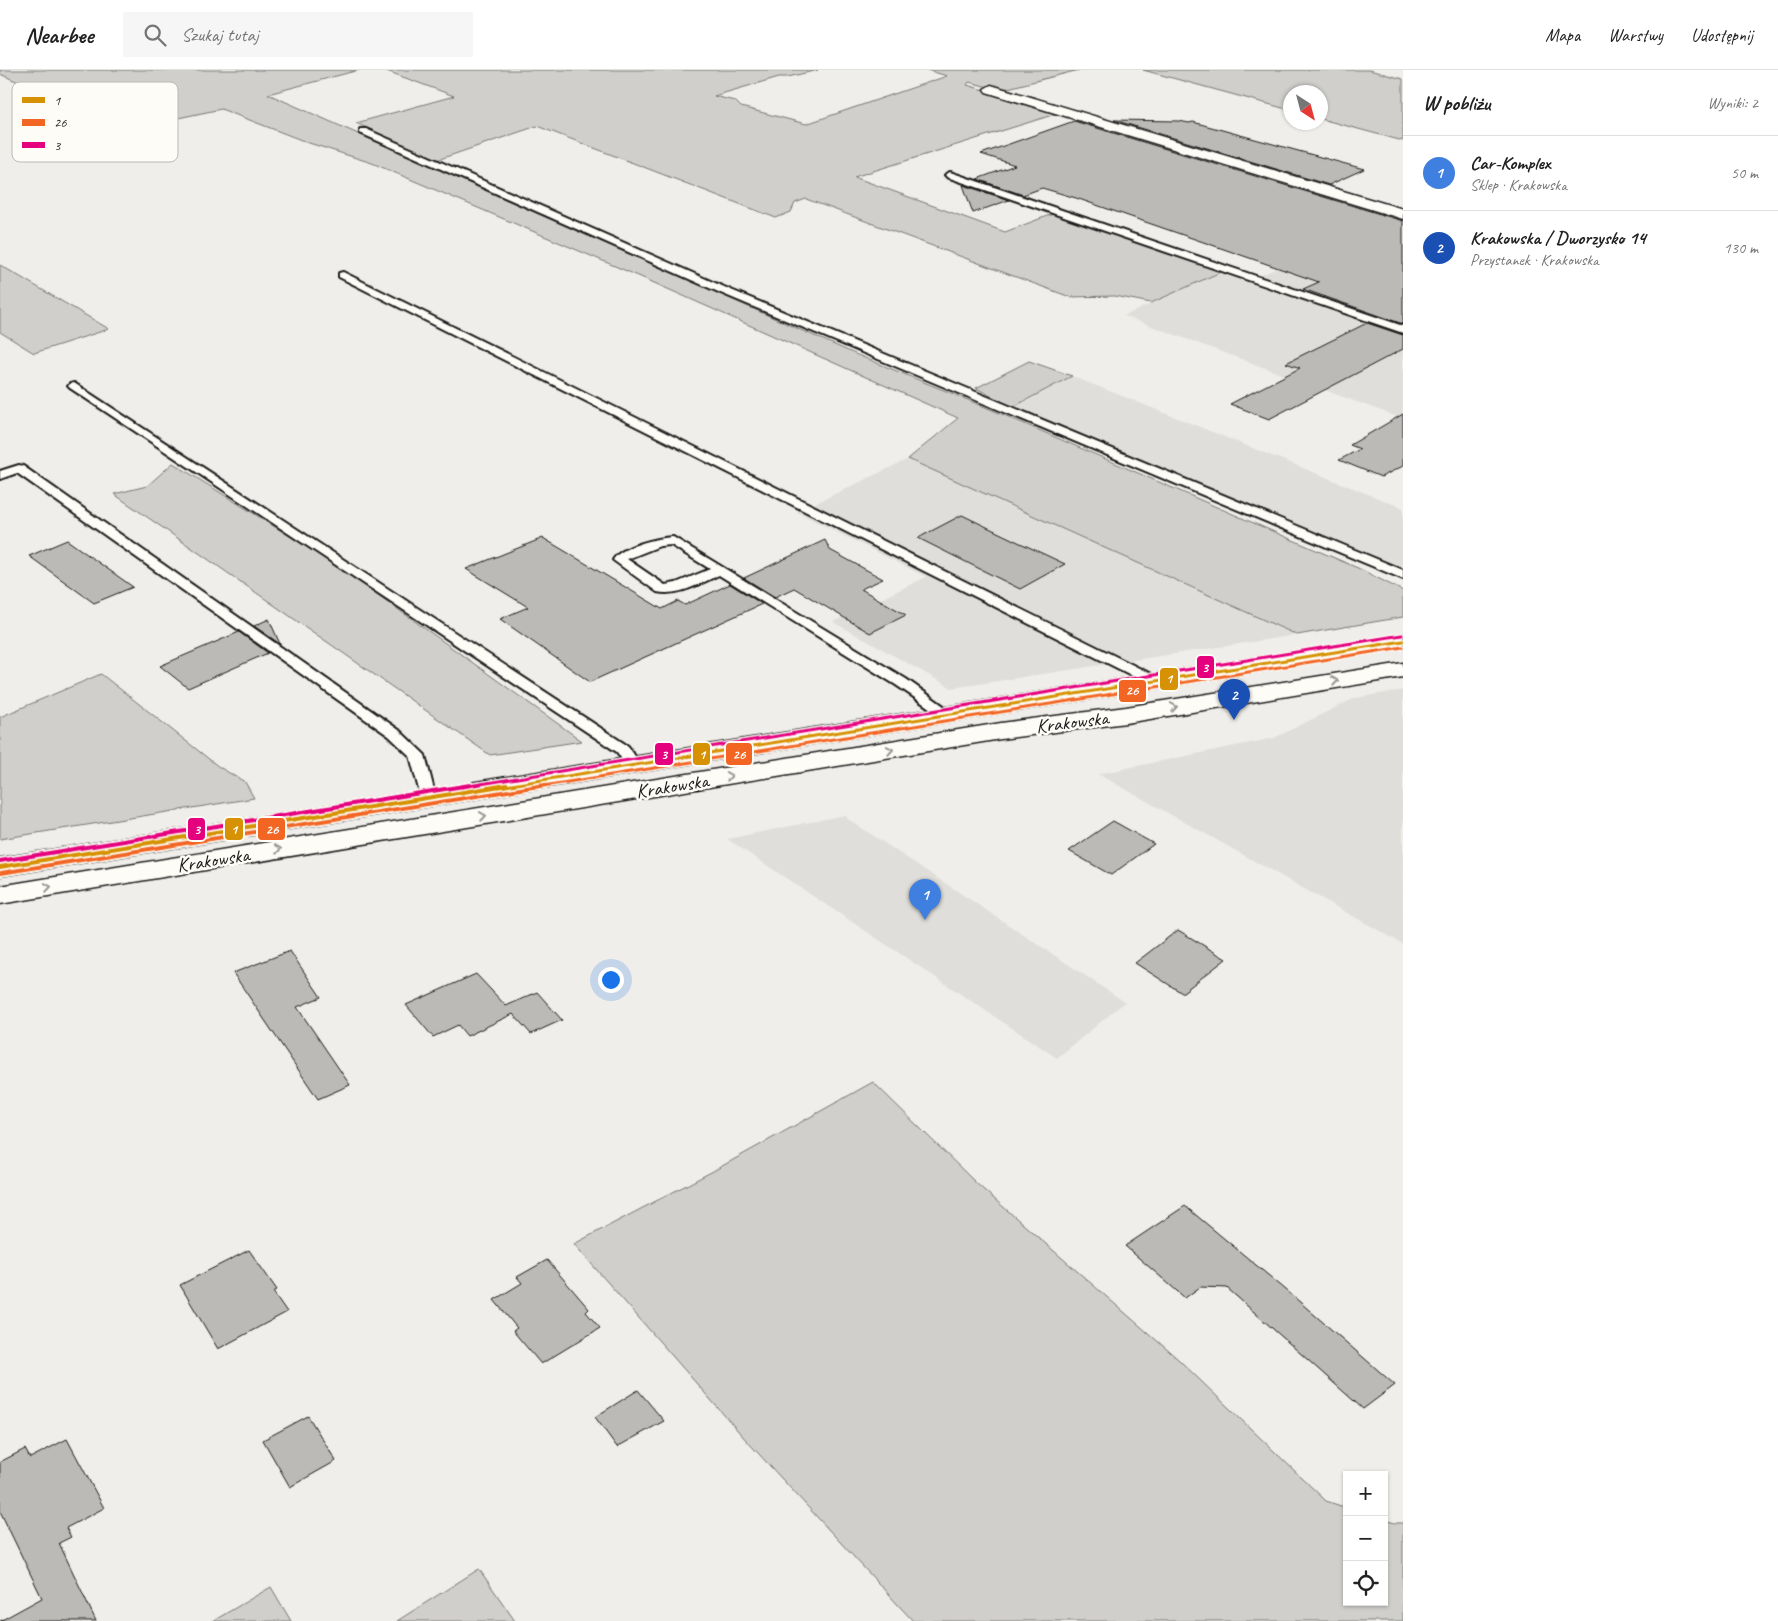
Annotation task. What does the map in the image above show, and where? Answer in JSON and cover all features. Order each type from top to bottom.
[{"type":"main road","points":[[991,89],[1403,214]]},
{"type":"main road","name":"Krakowska","points":[[0,867],[1403,641]]},
{"type":"main road","name":"Krakowska","points":[[0,895],[1001,731],[1126,715],[1403,670]]},
{"type":"lane","points":[[363,131],[727,292],[1403,575]]},
{"type":"lane","points":[[950,174],[1403,330]]},
{"type":"lane","points":[[343,275],[1154,681]]},
{"type":"lane","points":[[74,386],[623,749],[633,765]]},
{"type":"lane","points":[[0,475],[20,469],[394,733],[416,755],[428,798]]},
{"type":"lane","points":[[720,570],[680,587],[662,589],[620,560],[622,556],[658,542],[674,541],[901,682],[948,714]]},
{"type":"shaded area","points":[[0,70],[359,70],[268,94],[855,354],[990,409],[1360,569],[1403,591],[1403,617],[1297,635],[908,459],[958,418],[643,278],[372,163],[309,143],[221,109],[178,118],[178,82],[18,82],[0,74]]},
{"type":"shaded area","points":[[384,70],[818,70],[788,77],[779,77],[714,96],[735,101],[741,107],[806,124],[947,76],[927,70],[1079,70],[1000,90],[969,82],[967,85],[1059,113],[854,177],[1005,232],[1055,213],[1223,271],[1151,303],[1115,296],[1070,297],[806,199],[795,203],[791,212],[776,218],[537,126],[437,160],[356,123],[454,96]]},
{"type":"shaded area","points":[[1143,70],[1369,70],[1403,79],[1403,141],[1328,121],[1328,85],[1283,85],[1283,108]]},
{"type":"shaded area","points":[[1323,248],[1403,273],[1403,419],[1124,316],[1223,271],[1250,280]]},
{"type":"shaded area","points":[[0,265],[109,329],[34,353],[0,332]]},
{"type":"shaded area","points":[[1029,361],[1072,376],[1013,407],[976,388]]},
{"type":"shaded area","points":[[1072,376],[1403,508],[1403,571],[1013,407]]},
{"type":"shaded area","points":[[908,459],[1297,635],[952,688],[833,622],[926,577],[797,512]]},
{"type":"shaded area","points":[[173,463],[339,567],[582,741],[490,755],[114,494],[147,486]]},
{"type":"shaded area","points":[[101,674],[219,767],[245,782],[254,798],[0,839],[0,717]]},
{"type":"shaded area","points":[[1403,690],[1403,944],[1098,774],[1274,738],[1355,698]]},
{"type":"shaded area","points":[[845,815],[848,819],[1125,1002],[1057,1058],[727,839]]},
{"type":"shaded area","points":[[873,1082],[977,1184],[1178,1359],[1326,1501],[1343,1507],[1343,1606],[1388,1606],[1388,1521],[1403,1523],[1403,1621],[913,1621],[746,1440],[574,1244],[715,1170]]},
{"type":"shaded area","points":[[479,1569],[515,1621],[397,1621]]},
{"type":"shaded area","points":[[271,1587],[291,1621],[213,1621]]},
{"type":"building","points":[[1114,120],[1193,122],[1364,169],[1329,185]]},
{"type":"building","points":[[1074,121],[1403,221],[1403,324],[1303,289],[1319,282],[1076,198],[1042,188],[1023,195],[977,179],[1015,165],[981,154]]},
{"type":"building","points":[[963,185],[1009,200],[973,213]]},
{"type":"building","points":[[1367,323],[1403,335],[1403,349],[1269,419],[1230,404],[1300,368],[1286,363]]},
{"type":"building","points":[[1403,414],[1403,466],[1381,477],[1339,460],[1360,449],[1350,445]]},
{"type":"building","points":[[962,515],[1065,564],[1020,589],[918,538]]},
{"type":"building","points":[[543,538],[662,609],[678,601],[685,605],[730,584],[762,604],[590,682],[500,619],[528,607],[466,569]]},
{"type":"building","points":[[67,540],[133,587],[94,603],[29,556]]},
{"type":"building","points":[[825,540],[830,550],[883,579],[861,589],[906,615],[870,633],[794,588],[775,597],[744,578]]},
{"type":"building","points":[[269,619],[280,644],[254,626]]},
{"type":"building","points":[[239,632],[268,653],[188,688],[160,666]]},
{"type":"building","points":[[1113,821],[1154,844],[1111,875],[1069,851]]},
{"type":"building","points":[[1178,930],[1226,959],[1182,993],[1135,963]]},
{"type":"building","points":[[290,951],[321,997],[297,1007],[350,1085],[318,1099],[233,973]]},
{"type":"building","points":[[476,974],[506,1006],[537,992],[562,1020],[531,1034],[513,1014],[467,1036],[458,1025],[433,1037],[406,1005]]},
{"type":"building","points":[[1185,1206],[1286,1290],[1395,1385],[1363,1409],[1227,1288],[1200,1287],[1185,1298],[1125,1246]]},
{"type":"building","points":[[249,1250],[277,1290],[273,1292],[287,1312],[218,1349],[180,1285]]},
{"type":"building","points":[[547,1260],[589,1309],[586,1312],[600,1328],[541,1364],[513,1331],[517,1328],[494,1300],[522,1283],[517,1277]]},
{"type":"building","points":[[638,1390],[664,1421],[617,1447],[595,1417]]},
{"type":"building","points":[[308,1416],[336,1461],[290,1487],[263,1440]]},
{"type":"building","points":[[67,1439],[104,1508],[66,1528],[71,1537],[59,1543],[96,1621],[0,1621],[42,1598],[0,1511],[0,1462],[25,1449],[30,1458]]},
{"type":"transit line","name":"3","points":[[0,861],[1402,635]]},
{"type":"transit line","name":"1","points":[[0,867],[1403,641]]},
{"type":"transit line","name":"26","points":[[1,873],[1403,647]]},
{"type":"place","name":"Krakowska / Dworzysko 14","points":[[1234,720]]},
{"type":"place","name":"Car-Komplex","points":[[925,920]]}]
